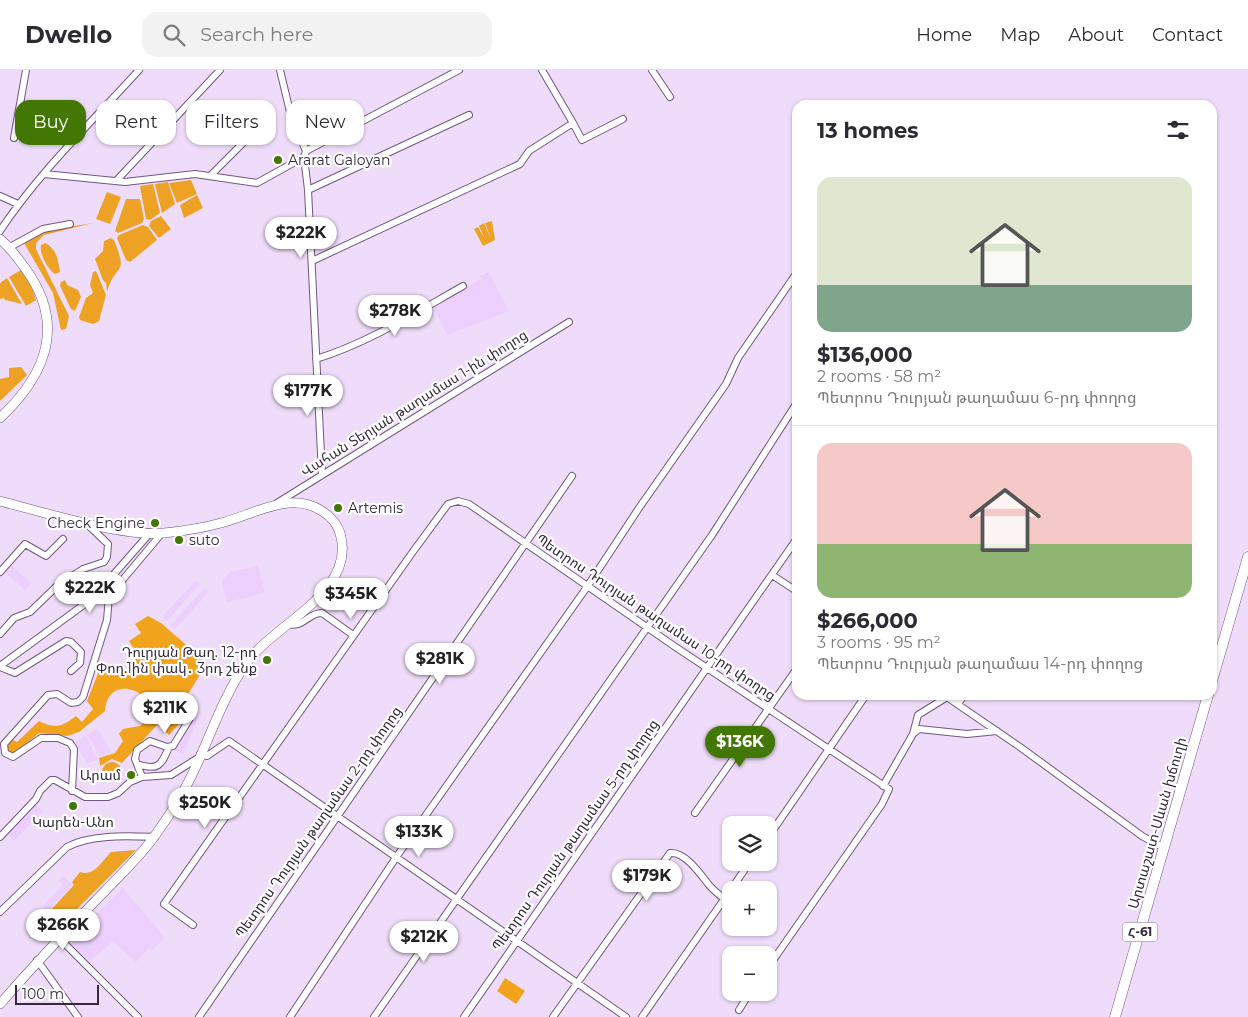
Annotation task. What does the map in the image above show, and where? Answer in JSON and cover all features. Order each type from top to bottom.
[{"type":"main road","points":[[0,239],[10,247],[36,283],[47,315],[49,329],[47,349],[36,374],[0,418]]},
{"type":"main road","points":[[0,500],[86,522],[150,533],[162,533],[223,523],[273,506],[302,504],[321,510],[337,526],[343,546],[340,570],[333,581],[322,594],[258,648],[244,666],[220,709],[176,804],[155,837],[37,960],[0,1004]]},
{"type":"main road","points":[[1217,663],[1248,557]]},
{"type":"main road","name":"Արտաշատ-Սևան խճուղի","points":[[1115,1017],[1207,700]]},
{"type":"street","points":[[14,138],[26,70]]},
{"type":"street","points":[[0,231],[18,204],[139,70]]},
{"type":"street","points":[[116,180],[220,70]]},
{"type":"street","points":[[280,70],[291,116],[305,154],[322,474]]},
{"type":"street","points":[[44,174],[125,182],[196,174],[257,183],[305,154],[459,70]]},
{"type":"street","points":[[542,70],[582,140],[623,119]]},
{"type":"street","points":[[652,70],[670,97]]},
{"type":"street","points":[[308,190],[469,115]]},
{"type":"street","points":[[312,261],[520,164],[529,151],[572,123]]},
{"type":"street","points":[[210,176],[241,145]]},
{"type":"street","points":[[0,196],[18,204]]},
{"type":"street","points":[[10,247],[43,229],[70,224]]},
{"type":"street","points":[[290,1017],[397,856],[587,587],[639,508],[726,384],[738,358],[792,280]]},
{"type":"street","points":[[316,359],[347,349],[375,336],[462,286]]},
{"type":"street","name":"Վահան Տերյան թաղամաս 1-ին փողոց","points":[[273,506],[569,322]]},
{"type":"street","points":[[374,1017],[712,535],[792,410]]},
{"type":"street","name":"Պետրոս Դուրյան թաղամաս 2-րդ փողոց","points":[[199,1017],[572,476]]},
{"type":"street","name":"Պետրոս Դուրյան թաղամաս 10-րդ փողոց","points":[[353,634],[448,504],[458,501],[469,504],[587,587],[886,787]]},
{"type":"street","points":[[0,634],[14,618],[30,612],[58,585],[83,569],[104,562],[107,557],[108,544],[86,522]]},
{"type":"street","points":[[71,671],[80,663],[81,652],[71,642],[66,641],[15,673],[0,666],[93,598],[150,533]]},
{"type":"street","points":[[72,791],[74,749],[70,743],[58,738],[41,738],[13,757],[5,754],[4,744],[48,695],[57,694],[72,703],[78,702],[83,697],[107,620],[108,596],[162,533]]},
{"type":"street","points":[[0,572],[26,544],[46,556],[62,540]]},
{"type":"street","name":"Պետրոս Դուրյան թաղամաս 5-րդ փողոց","points":[[464,1017],[792,546]]},
{"type":"street","points":[[772,575],[792,588]]},
{"type":"street","points":[[193,925],[164,904],[353,634],[322,613],[317,613],[299,625],[285,624]]},
{"type":"street","points":[[695,813],[792,676]]},
{"type":"street","points":[[777,824],[863,700]]},
{"type":"street","points":[[777,955],[791,937],[886,787],[913,734],[918,715],[940,700]]},
{"type":"street","points":[[952,700],[1142,836],[1164,848]]},
{"type":"street","points":[[958,704],[961,700]]},
{"type":"street","points":[[137,764],[153,768],[157,767],[164,761],[169,747],[177,743],[190,720]]},
{"type":"street","points":[[913,734],[919,729],[967,734],[998,732]]},
{"type":"street","points":[[142,778],[137,764],[137,750],[143,744],[154,741],[169,747]]},
{"type":"street","points":[[0,837],[36,800],[40,791],[51,780],[55,780],[85,797],[108,797],[118,793],[130,782],[142,778],[171,775],[199,756],[207,756],[229,741],[626,1017]]},
{"type":"street","points":[[0,912],[67,847],[78,841],[132,836],[155,837]]},
{"type":"street","points":[[553,1017],[670,853],[676,854],[700,871],[709,885],[722,897]]},
{"type":"street","points":[[642,1017],[722,902]]},
{"type":"street","points":[[59,938],[138,1017]]},
{"type":"street","points":[[37,960],[78,1017]]},
{"type":"street","points":[[739,1010],[744,1001]]},
{"type":"shaded area","points":[[191,180],[197,194],[177,203],[169,183]]},
{"type":"shaded area","points":[[168,182],[175,204],[162,213],[155,184]]},
{"type":"shaded area","points":[[153,184],[160,213],[150,220],[146,219],[140,186]]},
{"type":"shaded area","points":[[107,192],[121,197],[110,224],[96,219]]},
{"type":"shaded area","points":[[197,195],[203,208],[184,218],[180,205]]},
{"type":"shaded area","points":[[126,199],[140,199],[144,219],[142,223],[118,233],[115,231]]},
{"type":"shaded area","points":[[161,216],[171,229],[159,238],[149,226],[151,221]]},
{"type":"shaded area","points":[[492,221],[495,240],[483,246],[474,229],[478,227],[485,239],[479,226],[484,223],[491,240],[485,223]]},
{"type":"shaded area","points":[[93,223],[44,235],[36,243],[36,249],[69,316],[66,329],[61,330],[53,293],[24,243],[44,231]]},
{"type":"shaded area","points":[[143,225],[148,227],[157,240],[130,262],[126,260],[117,238],[119,235]]},
{"type":"shaded area","points":[[111,238],[114,240],[121,265],[110,282],[107,292],[106,283],[95,259],[103,251],[104,241]]},
{"type":"shaded area","points":[[45,243],[55,252],[60,272],[55,274],[45,261],[41,252],[41,245]]},
{"type":"shaded area","points":[[21,270],[31,285],[36,300],[26,306],[9,277]]},
{"type":"shaded area","points":[[96,271],[106,295],[99,321],[93,324],[80,320],[79,317],[86,298],[93,293],[90,285],[93,272]]},
{"type":"shaded area","points":[[489,272],[509,311],[447,335],[433,306],[481,279],[480,276]]},
{"type":"shaded area","points":[[7,278],[22,304],[5,300],[4,298],[0,299],[0,283]]},
{"type":"shaded area","points":[[65,280],[67,285],[78,290],[81,297],[75,311],[71,309],[60,286],[61,282]]},
{"type":"shaded area","points":[[21,367],[27,375],[0,401],[0,379],[9,377],[9,368]]},
{"type":"shaded area","points":[[10,564],[32,583],[25,590],[4,571]]},
{"type":"shaded area","points":[[258,566],[265,593],[227,602],[222,581],[230,572]]},
{"type":"shaded area","points":[[196,580],[200,584],[167,621],[162,617]]},
{"type":"shaded area","points":[[204,588],[209,592],[175,629],[171,625]]},
{"type":"shaded area","points":[[148,616],[161,623],[207,663],[179,709],[187,715],[169,735],[158,724],[122,763],[112,759],[100,766],[99,758],[115,753],[123,741],[119,734],[123,729],[140,726],[148,716],[149,706],[144,698],[136,692],[126,689],[116,691],[109,698],[105,711],[79,732],[67,736],[39,733],[14,754],[8,752],[6,747],[11,739],[17,742],[39,721],[58,726],[67,723],[76,716],[82,722],[93,709],[87,701],[101,666],[116,674],[130,668],[137,654],[129,641],[141,633],[135,624]]},
{"type":"shaded area","points":[[193,714],[199,717],[183,754],[172,749],[174,746],[178,747]]},
{"type":"shaded area","points":[[98,729],[111,752],[100,756],[87,735]]},
{"type":"shaded area","points":[[86,736],[98,759],[87,764],[75,742]]},
{"type":"shaded area","points":[[112,762],[119,765],[122,772],[119,779],[112,782],[105,779],[102,772],[105,765]]},
{"type":"shaded area","points":[[35,804],[43,811],[14,841],[6,833]]},
{"type":"shaded area","points":[[136,850],[62,924],[49,912],[74,885],[72,882],[80,872],[85,873],[94,870],[111,852]]},
{"type":"shaded area","points":[[63,876],[72,884],[48,911],[43,906],[63,885],[59,881]]},
{"type":"shaded area","points":[[123,888],[165,938],[152,950],[150,947],[136,962],[113,941],[89,962],[70,944],[78,937],[75,934]]},
{"type":"shaded area","points":[[505,978],[525,991],[516,1004],[497,991]]},
{"type":"place","name":"Ararat Galoyan","points":[[278,160]]},
{"type":"place","name":"Artemis","points":[[338,508]]},
{"type":"place","name":"Check Engine","points":[[155,523]]},
{"type":"place","name":"suto","points":[[179,540]]},
{"type":"place","name":"Դուրյան Թաղ. 12-րդ Փող.1ին փակ․ 3րդ շենք","points":[[267,660]]},
{"type":"place","name":"Արամ","points":[[131,775]]},
{"type":"place","name":"Կարեն-Անո","points":[[73,806]]}]
